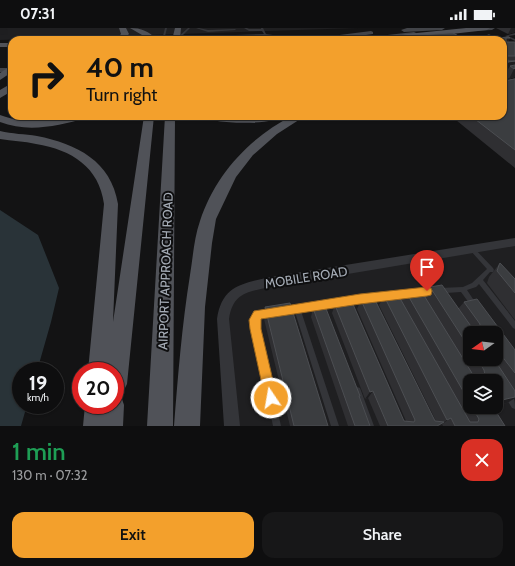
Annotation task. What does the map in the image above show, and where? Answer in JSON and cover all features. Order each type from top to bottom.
[{"type":"main road","points":[[134,28],[148,36]]},
{"type":"main road","points":[[350,36],[442,28]]},
{"type":"main road","points":[[417,36],[488,31],[492,28]]},
{"type":"main road","points":[[409,36],[488,31]]},
{"type":"main road","points":[[0,77],[8,69]]},
{"type":"main road","points":[[0,118],[10,122],[27,124],[52,123],[65,120]]},
{"type":"main road","points":[[118,362],[148,120]]},
{"type":"main road","name":"AIRPORT APPROACH ROAD","points":[[160,426],[170,120]]},
{"type":"main road","points":[[187,426],[192,334],[203,245],[206,228],[212,210],[228,176],[249,151],[277,128],[292,120]]},
{"type":"main road","points":[[0,135],[38,140],[69,150],[90,162],[105,181],[111,204],[100,362]]},
{"type":"main road","points":[[96,426],[97,414]]},
{"type":"main road","points":[[110,426],[111,414]]},
{"type":"street","name":"MOBILE ROAD","points":[[232,426],[223,327],[224,309],[227,299],[231,295],[241,289],[270,282],[515,242]]},
{"type":"lane","points":[[180,36],[189,28]]},
{"type":"lane","points":[[197,28],[208,30],[235,30]]},
{"type":"lane","points":[[245,28],[249,30],[263,29],[265,35]]},
{"type":"lane","points":[[243,36],[272,35]]},
{"type":"lane","points":[[515,79],[510,80],[515,84]]},
{"type":"lane","points":[[277,426],[256,329],[255,320],[258,315],[297,309],[325,309],[371,298],[416,292],[440,294],[463,289],[474,285],[492,272],[472,249]]},
{"type":"lane","points":[[480,281],[515,326]]},
{"type":"lane","points":[[463,289],[476,308]]},
{"type":"lane","points":[[416,292],[420,298]]},
{"type":"lane","points":[[393,295],[397,302]]},
{"type":"lane","points":[[371,298],[374,305]]},
{"type":"lane","points":[[297,309],[335,426]]},
{"type":"lane","points":[[354,383],[370,426]]},
{"type":"lane","points":[[503,388],[515,406]]},
{"type":"shaded area","points":[[0,28],[358,28],[119,36],[8,36],[8,40],[0,40]]},
{"type":"shaded area","points":[[0,210],[38,235],[59,288],[40,362],[12,362],[12,414],[24,414],[21,426],[0,426]]},
{"type":"shaded area","points":[[515,240],[515,426],[235,426],[227,299],[242,288]]},
{"type":"building","points":[[453,33],[459,36],[406,36]]},
{"type":"building","points":[[507,42],[515,42],[515,56],[507,56]]},
{"type":"building","points":[[515,65],[514,69],[510,66]]},
{"type":"building","points":[[515,79],[515,150],[476,120],[507,120],[507,80]]},
{"type":"building","points":[[500,263],[515,279],[515,293],[497,271]]},
{"type":"building","points":[[442,285],[471,326],[463,326],[463,338],[430,287]]},
{"type":"building","points":[[420,289],[463,359],[463,366],[468,366],[473,374],[463,374],[463,391],[406,292]]},
{"type":"building","points":[[397,293],[463,410],[463,414],[465,414],[470,422],[478,422],[479,419],[476,414],[497,414],[505,426],[455,426],[451,418],[447,420],[384,296]]},
{"type":"building","points":[[374,298],[435,421],[444,422],[437,426],[388,426],[373,391],[370,392],[335,305],[352,302],[404,421],[414,422],[415,420],[361,300]]},
{"type":"building","points":[[477,299],[497,326],[480,326],[480,324],[464,302]]},
{"type":"building","points":[[290,303],[328,426],[294,426],[265,307]]},
{"type":"building","points":[[325,306],[370,426],[355,426],[313,308]]},
{"type":"building","points":[[503,334],[515,350],[515,373],[503,358]]},
{"type":"building","points":[[481,366],[499,366],[515,391],[515,397],[503,400],[503,374],[485,374]]},
{"type":"route","points":[[271,398],[255,324],[255,320],[258,315],[360,299],[427,291]]}]
